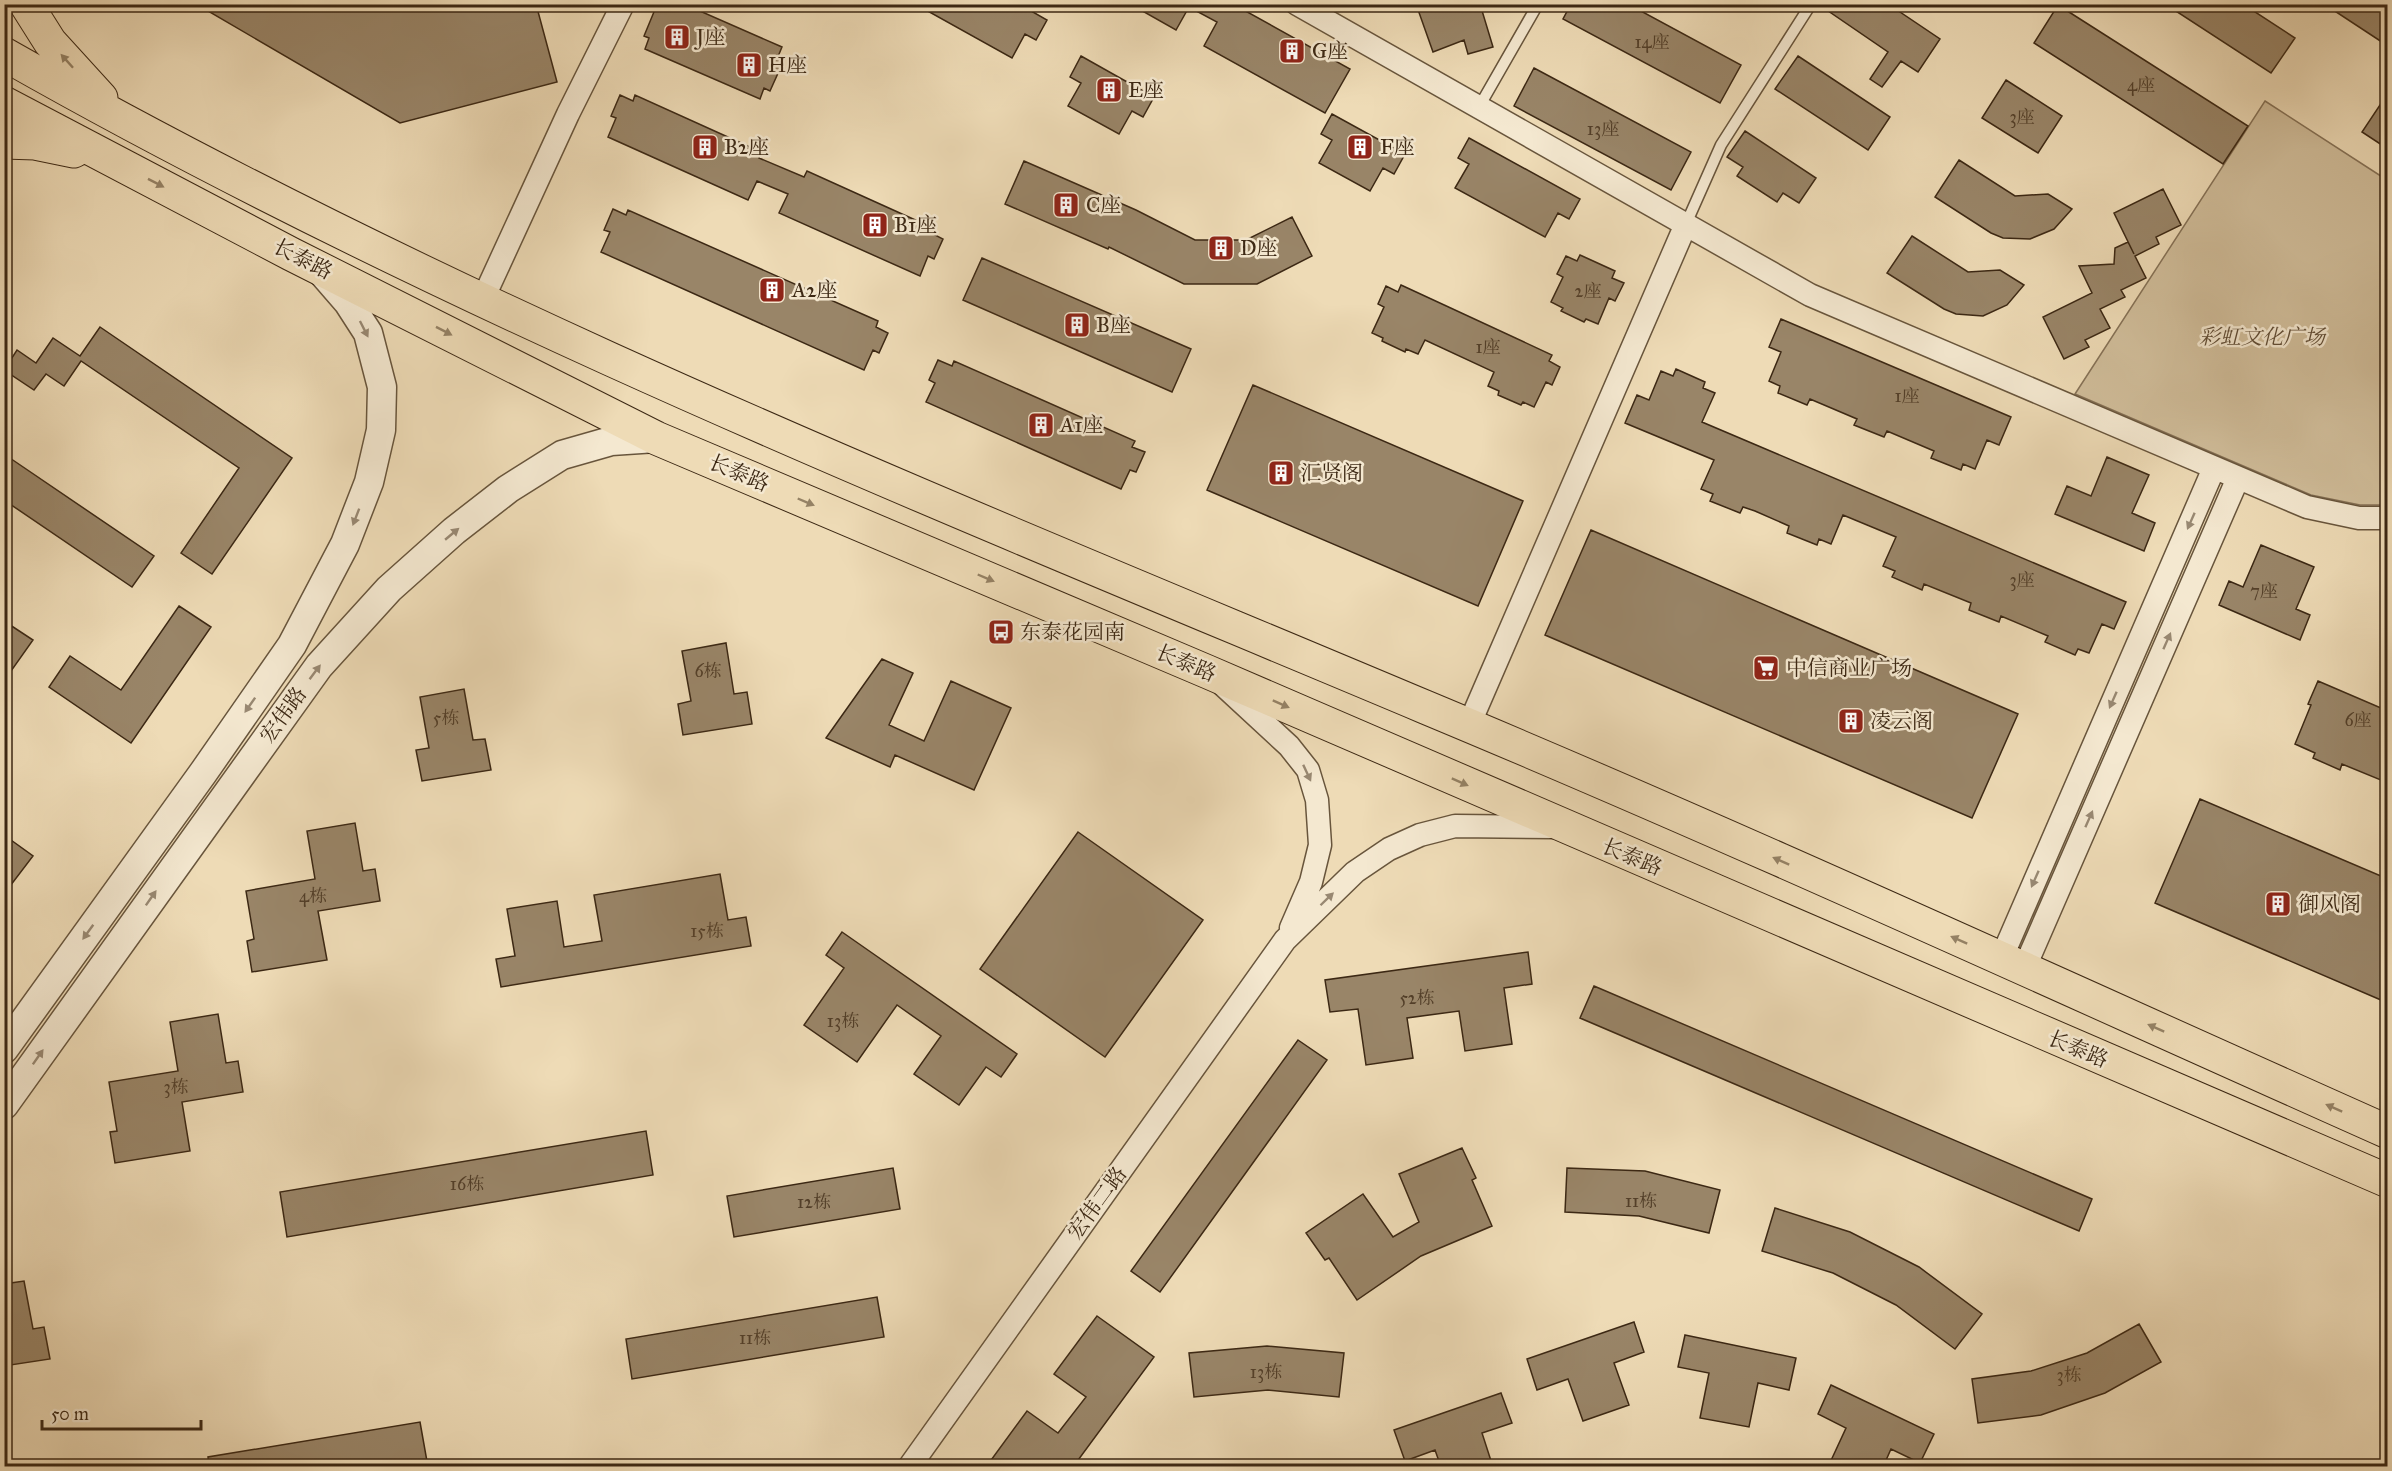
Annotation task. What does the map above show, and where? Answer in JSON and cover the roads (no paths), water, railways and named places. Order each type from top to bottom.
[{"type":"highway","points":[[26,4],[50,42],[120,120]]},
{"type":"highway","name":"长泰路","points":[[4,54],[120,120],[482,301],[695,399],[1590,776],[2388,1132]]},
{"type":"highway","name":"长泰路","points":[[4,103],[316,266],[656,438],[1208,672],[2388,1181]]},
{"type":"highway","points":[[4,142],[35,143],[104,156]]},
{"type":"street","points":[[482,301],[577,94],[623,4]]},
{"type":"street","points":[[1297,4],[1810,294],[2307,507],[2359,518],[2388,518]]},
{"type":"street","points":[[1468,725],[1686,224]]},
{"type":"street","name":"宏伟路","points":[[4,1049],[203,773],[292,645],[345,544],[369,482],[381,430],[382,387],[368,333],[348,302],[316,266]]},
{"type":"street","name":"宏伟路","points":[[4,1105],[319,666],[389,589],[454,531],[508,489],[562,455],[611,441],[656,438]]},
{"type":"street","points":[[2012,964],[2214,468]]},
{"type":"street","points":[[2012,964],[2238,478]]},
{"type":"street","points":[[1208,672],[1288,746],[1308,770],[1317,800],[1320,846],[1311,882],[1285,940]]},
{"type":"street","points":[[1285,940],[1355,872],[1389,849],[1420,835],[1455,826],[1563,827]]},
{"type":"street","name":"宏伟二路","points":[[910,1467],[1285,940]]},
{"type":"lane","points":[[1479,107],[1538,4]]},
{"type":"lane","points":[[1686,224],[1721,145],[1811,4]]},
{"type":"place","name":"J座","points":[[677,37]]},
{"type":"place","name":"G座","points":[[1292,51]]},
{"type":"place","name":"H座","points":[[749,65]]},
{"type":"place","name":"E座","points":[[1109,90]]},
{"type":"place","name":"B2座","points":[[705,147]]},
{"type":"place","name":"F座","points":[[1360,147]]},
{"type":"place","name":"C座","points":[[1066,205]]},
{"type":"place","name":"B1座","points":[[875,225]]},
{"type":"place","name":"D座","points":[[1221,248]]},
{"type":"place","name":"A2座","points":[[772,290]]},
{"type":"place","name":"B座","points":[[1077,325]]},
{"type":"place","name":"A1座","points":[[1041,425]]},
{"type":"place","name":"汇贤阁","points":[[1281,473]]},
{"type":"place","name":"东泰花园南","points":[[1001,632]]},
{"type":"place","name":"中信商业广场","points":[[1766,668]]},
{"type":"place","name":"凌云阁","points":[[1851,721]]},
{"type":"place","name":"御风阁","points":[[2278,904]]},
{"type":"park label","name":"彩虹文化广场","points":[[2262,337]]}]
